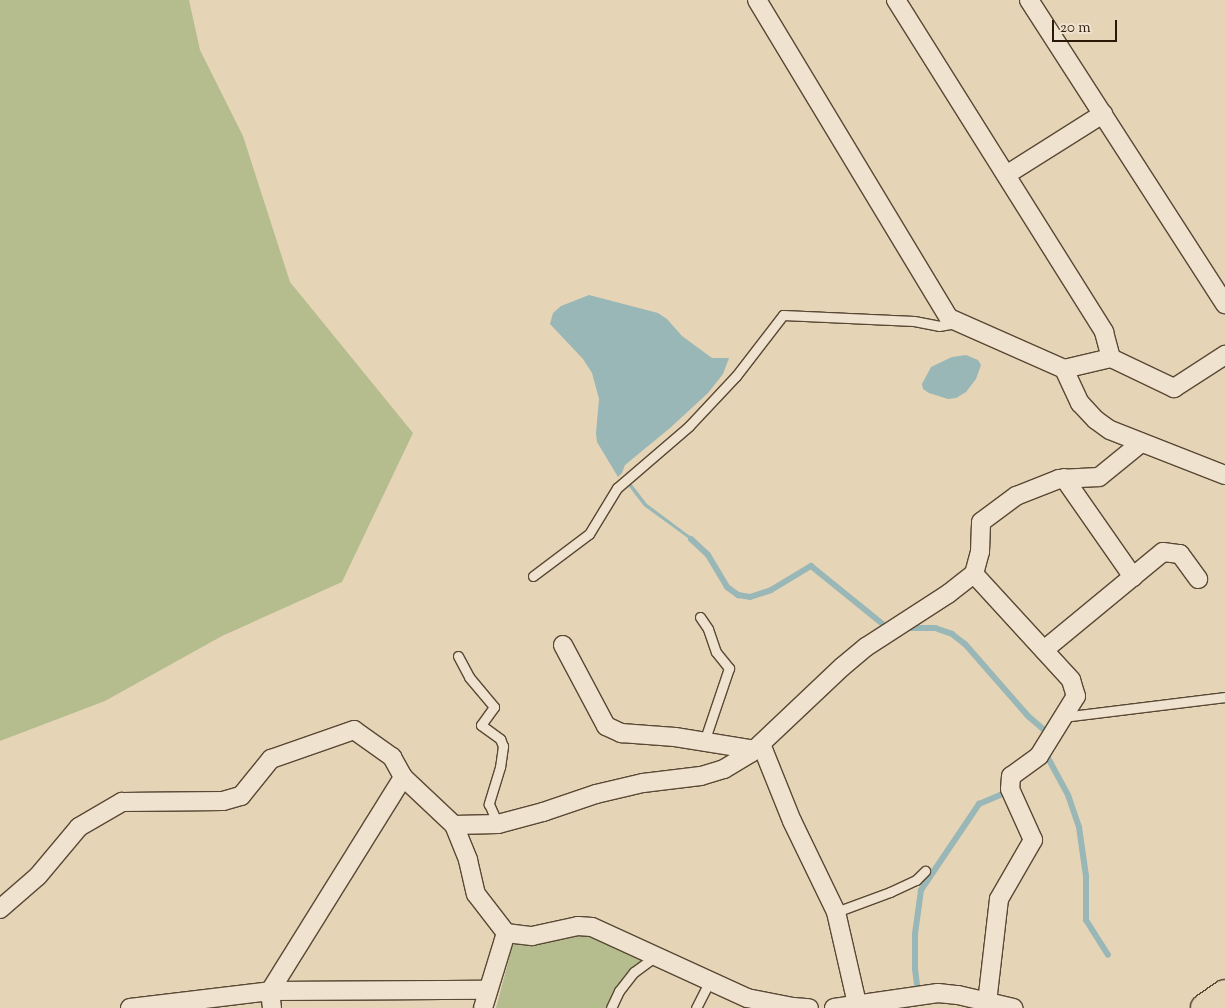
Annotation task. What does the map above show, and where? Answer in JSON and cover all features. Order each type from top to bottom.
[{"type":"highway","points":[[1205,1008],[1225,994]]},
{"type":"street","points":[[757,0],[949,318],[1064,370],[1111,358],[1174,388],[1225,355]]},
{"type":"street","points":[[896,0],[1104,332],[1111,358]]},
{"type":"street","points":[[1029,0],[1225,304]]},
{"type":"street","points":[[1006,175],[1103,114]]},
{"type":"street","points":[[1064,370],[1080,403],[1096,420],[1110,430],[1225,475]]},
{"type":"street","points":[[454,825],[498,824],[624,787],[701,776],[724,769],[758,747],[842,667],[866,647],[948,594],[974,574],[980,552],[981,522],[1016,496],[1064,478],[1099,477],[1141,443]]},
{"type":"street","points":[[1064,478],[1132,577]]},
{"type":"street","points":[[1044,650],[1164,552],[1180,554],[1198,579]]},
{"type":"street","points":[[974,574],[1072,680],[1076,696],[1040,756],[1011,776],[1010,789],[1033,840],[999,899],[987,1002]]},
{"type":"street","points":[[563,645],[606,726],[621,734],[675,737],[758,747]]},
{"type":"street","points":[[0,909],[38,876],[79,826],[122,802],[223,801],[241,796],[271,759],[354,730],[392,757],[403,777],[454,825],[468,860],[476,894],[506,933],[532,936],[578,926],[592,927],[709,982],[742,1003],[809,1008]]},
{"type":"street","points":[[758,747],[836,912],[857,1004]]},
{"type":"street","points":[[271,999],[403,777]]},
{"type":"street","points":[[483,1008],[506,933]]},
{"type":"street","points":[[130,1008],[271,999],[487,990]]},
{"type":"street","points":[[834,1008],[857,1004],[938,1000],[958,995],[1013,1008]]},
{"type":"lane","points":[[533,576],[589,534],[617,488],[689,426],[736,376],[783,315],[914,321],[939,326],[958,323]]},
{"type":"lane","points":[[700,617],[708,629],[716,652],[729,668],[704,742]]},
{"type":"lane","points":[[458,656],[469,677],[494,708],[480,725],[500,739],[504,746],[489,804],[498,824]]},
{"type":"lane","points":[[1063,717],[1225,697]]},
{"type":"lane","points":[[836,912],[890,892],[916,880],[925,871]]},
{"type":"lane","points":[[611,1008],[619,991],[634,972],[655,958]]},
{"type":"lane","points":[[696,1008],[709,982]]},
{"type":"green space","points":[[0,0],[189,0],[200,50],[243,136],[290,282],[413,433],[342,582],[222,636],[105,701],[0,741]]},
{"type":"green space","points":[[579,933],[593,933],[647,960],[607,1008],[496,1008],[513,944],[519,941]]},
{"type":"water","points":[[589,295],[658,313],[667,319],[682,336],[712,358],[729,358],[723,374],[708,393],[670,428],[625,465],[618,477],[597,442],[599,399],[592,373],[583,359],[550,324],[553,313],[561,306]]},
{"type":"water","points":[[966,355],[978,360],[981,365],[976,379],[966,392],[956,398],[948,399],[923,389],[922,384],[931,367],[952,357]]},
{"type":"water","points":[[630,482],[647,504],[698,542],[696,544],[644,506],[627,484]]},
{"type":"waterway","points":[[691,539],[708,555],[727,587],[738,595],[750,597],[771,590],[811,566],[885,626]]},
{"type":"waterway","points":[[909,628],[935,628],[952,634],[965,644],[1028,716],[1045,731]]},
{"type":"waterway","points":[[1048,758],[1068,795],[1079,827],[1086,876],[1086,920],[1108,955]]},
{"type":"waterway","points":[[917,985],[915,934],[921,890],[979,804],[1005,793]]}]
